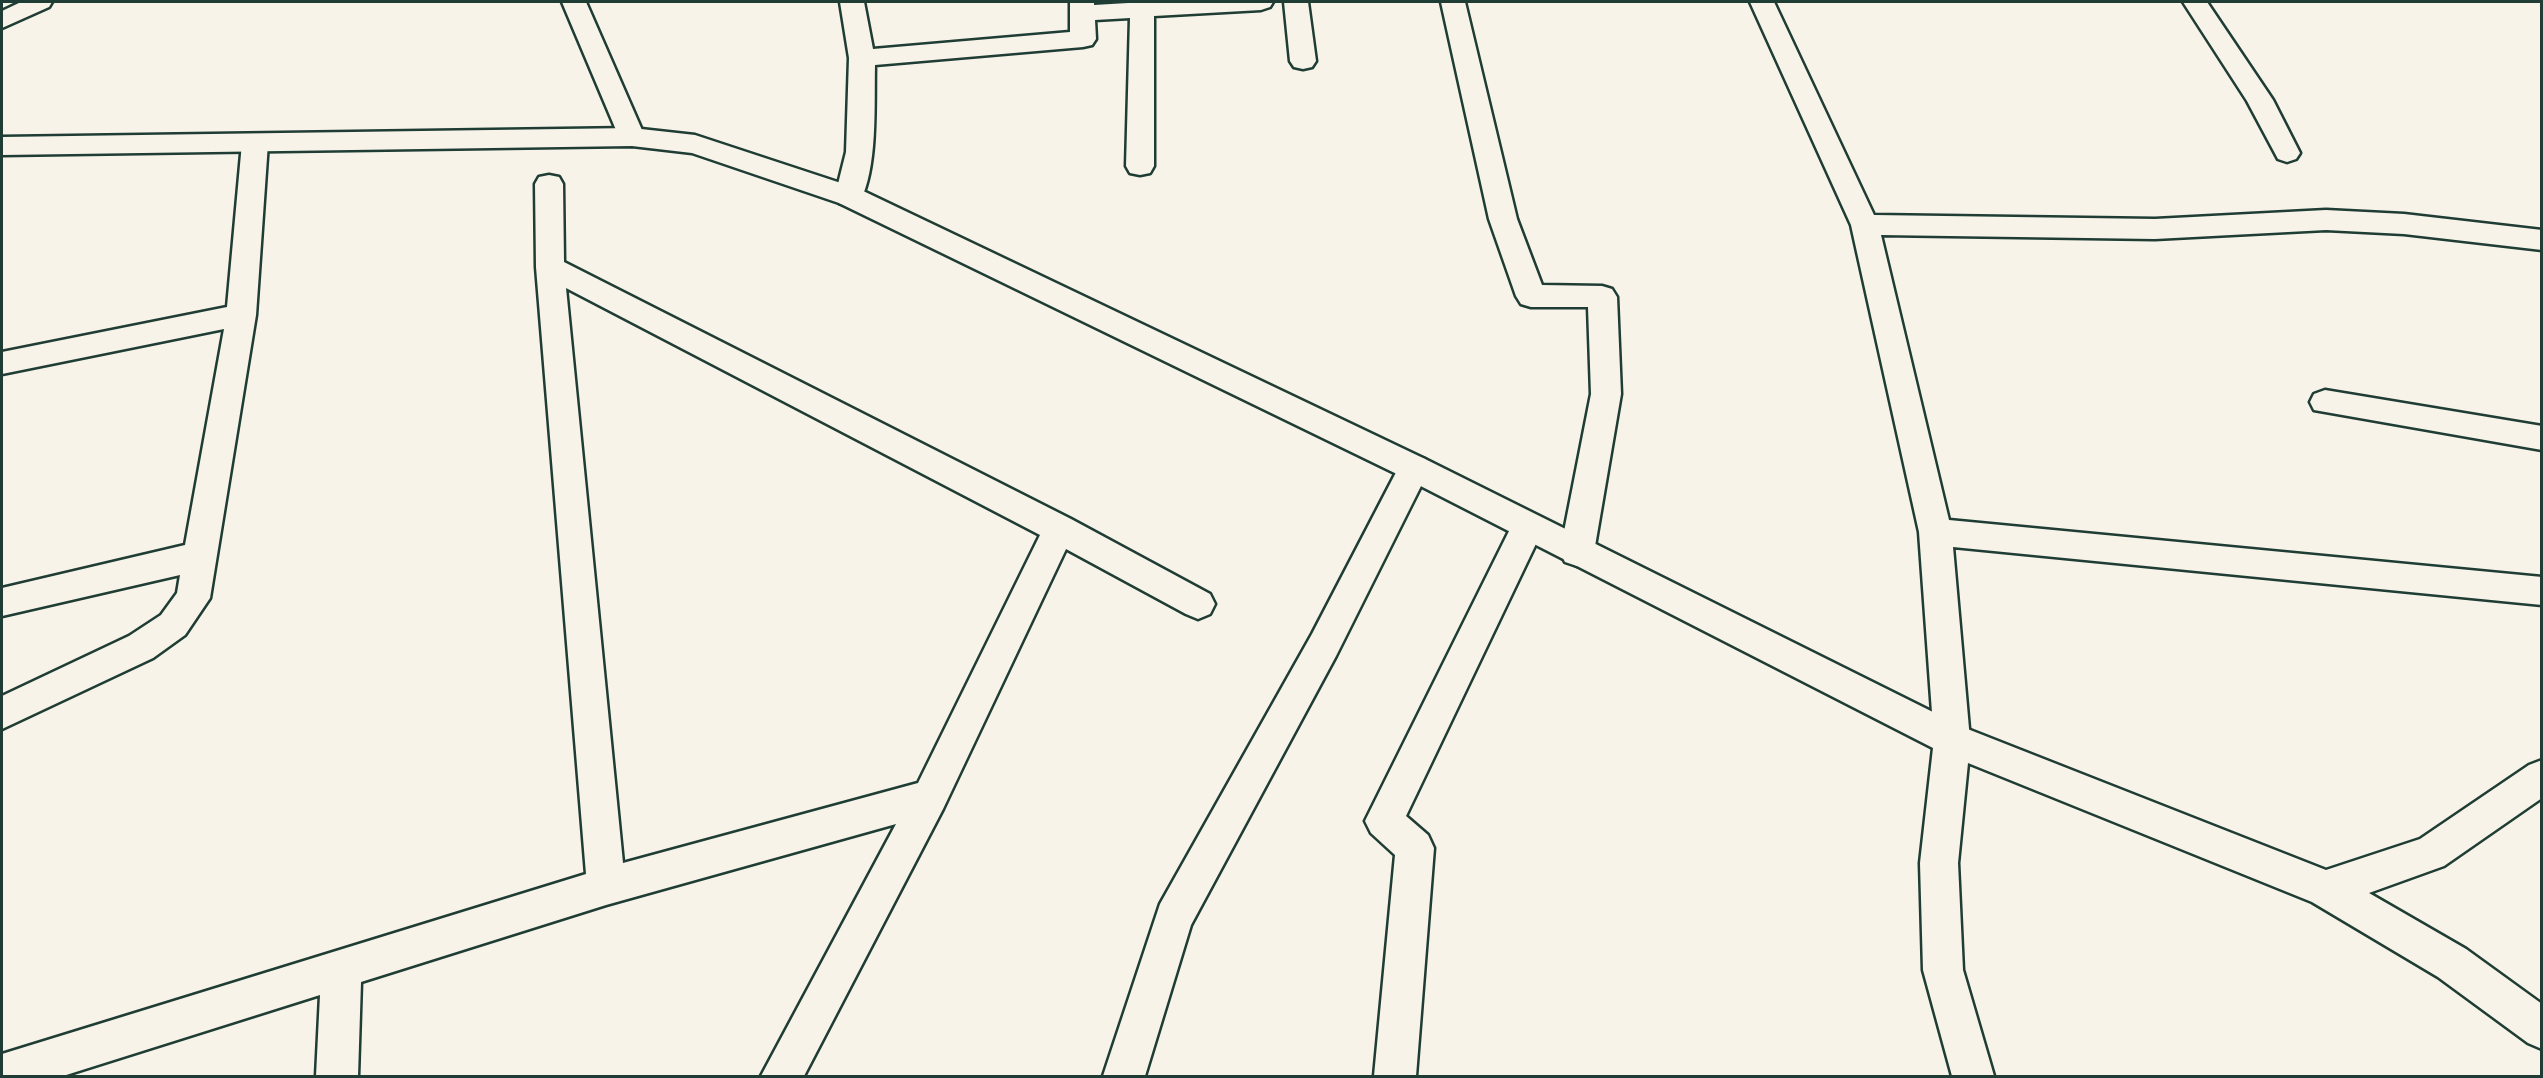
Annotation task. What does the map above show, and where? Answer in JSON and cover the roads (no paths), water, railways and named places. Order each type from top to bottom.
[{"type":"street","points":[[2,20],[40,2]]},
{"type":"street","points":[[574,2],[632,137]]},
{"type":"street","points":[[849,196],[859,152],[862,58],[852,2]]},
{"type":"street","points":[[862,58],[1083,39],[1081,8],[1142,10],[1260,2]]},
{"type":"street","points":[[1296,2],[1302,61]]},
{"type":"street","points":[[1453,2],[1503,219],[1531,296],[1602,297],[1606,394],[1577,552]]},
{"type":"street","points":[[1762,2],[1865,225],[1935,532],[1952,740],[1939,863],[1943,970],[1973,1077]]},
{"type":"street","points":[[2195,2],[2260,100],[2287,153]]},
{"type":"street","points":[[1140,166],[1142,10]]},
{"type":"street","points":[[2,146],[632,137],[695,144],[849,196],[1414,468],[1952,740],[2326,889],[2452,963],[2541,1029]]},
{"type":"street","points":[[2,713],[141,647],[173,625],[194,598],[241,315],[255,143]]},
{"type":"street","points":[[549,184],[550,267],[606,886]]},
{"type":"street","points":[[1865,225],[2155,229],[2326,220],[2404,224],[2541,240]]},
{"type":"street","points":[[550,267],[1059,529],[1198,604]]},
{"type":"street","points":[[2,363],[241,315]]},
{"type":"street","points":[[2325,402],[2541,438]]},
{"type":"street","points":[[1124,1077],[1174,918],[1324,645],[1414,468]]},
{"type":"street","points":[[1395,1077],[1415,848],[1384,821],[1528,527]]},
{"type":"street","points":[[782,1077],[930,797],[1059,529]]},
{"type":"street","points":[[1935,532],[2541,591]]},
{"type":"street","points":[[2,602],[200,555]]},
{"type":"street","points":[[2326,889],[2431,853],[2541,777]]},
{"type":"street","points":[[2,1075],[606,886],[930,797]]},
{"type":"street","points":[[337,1077],[341,969]]}]
